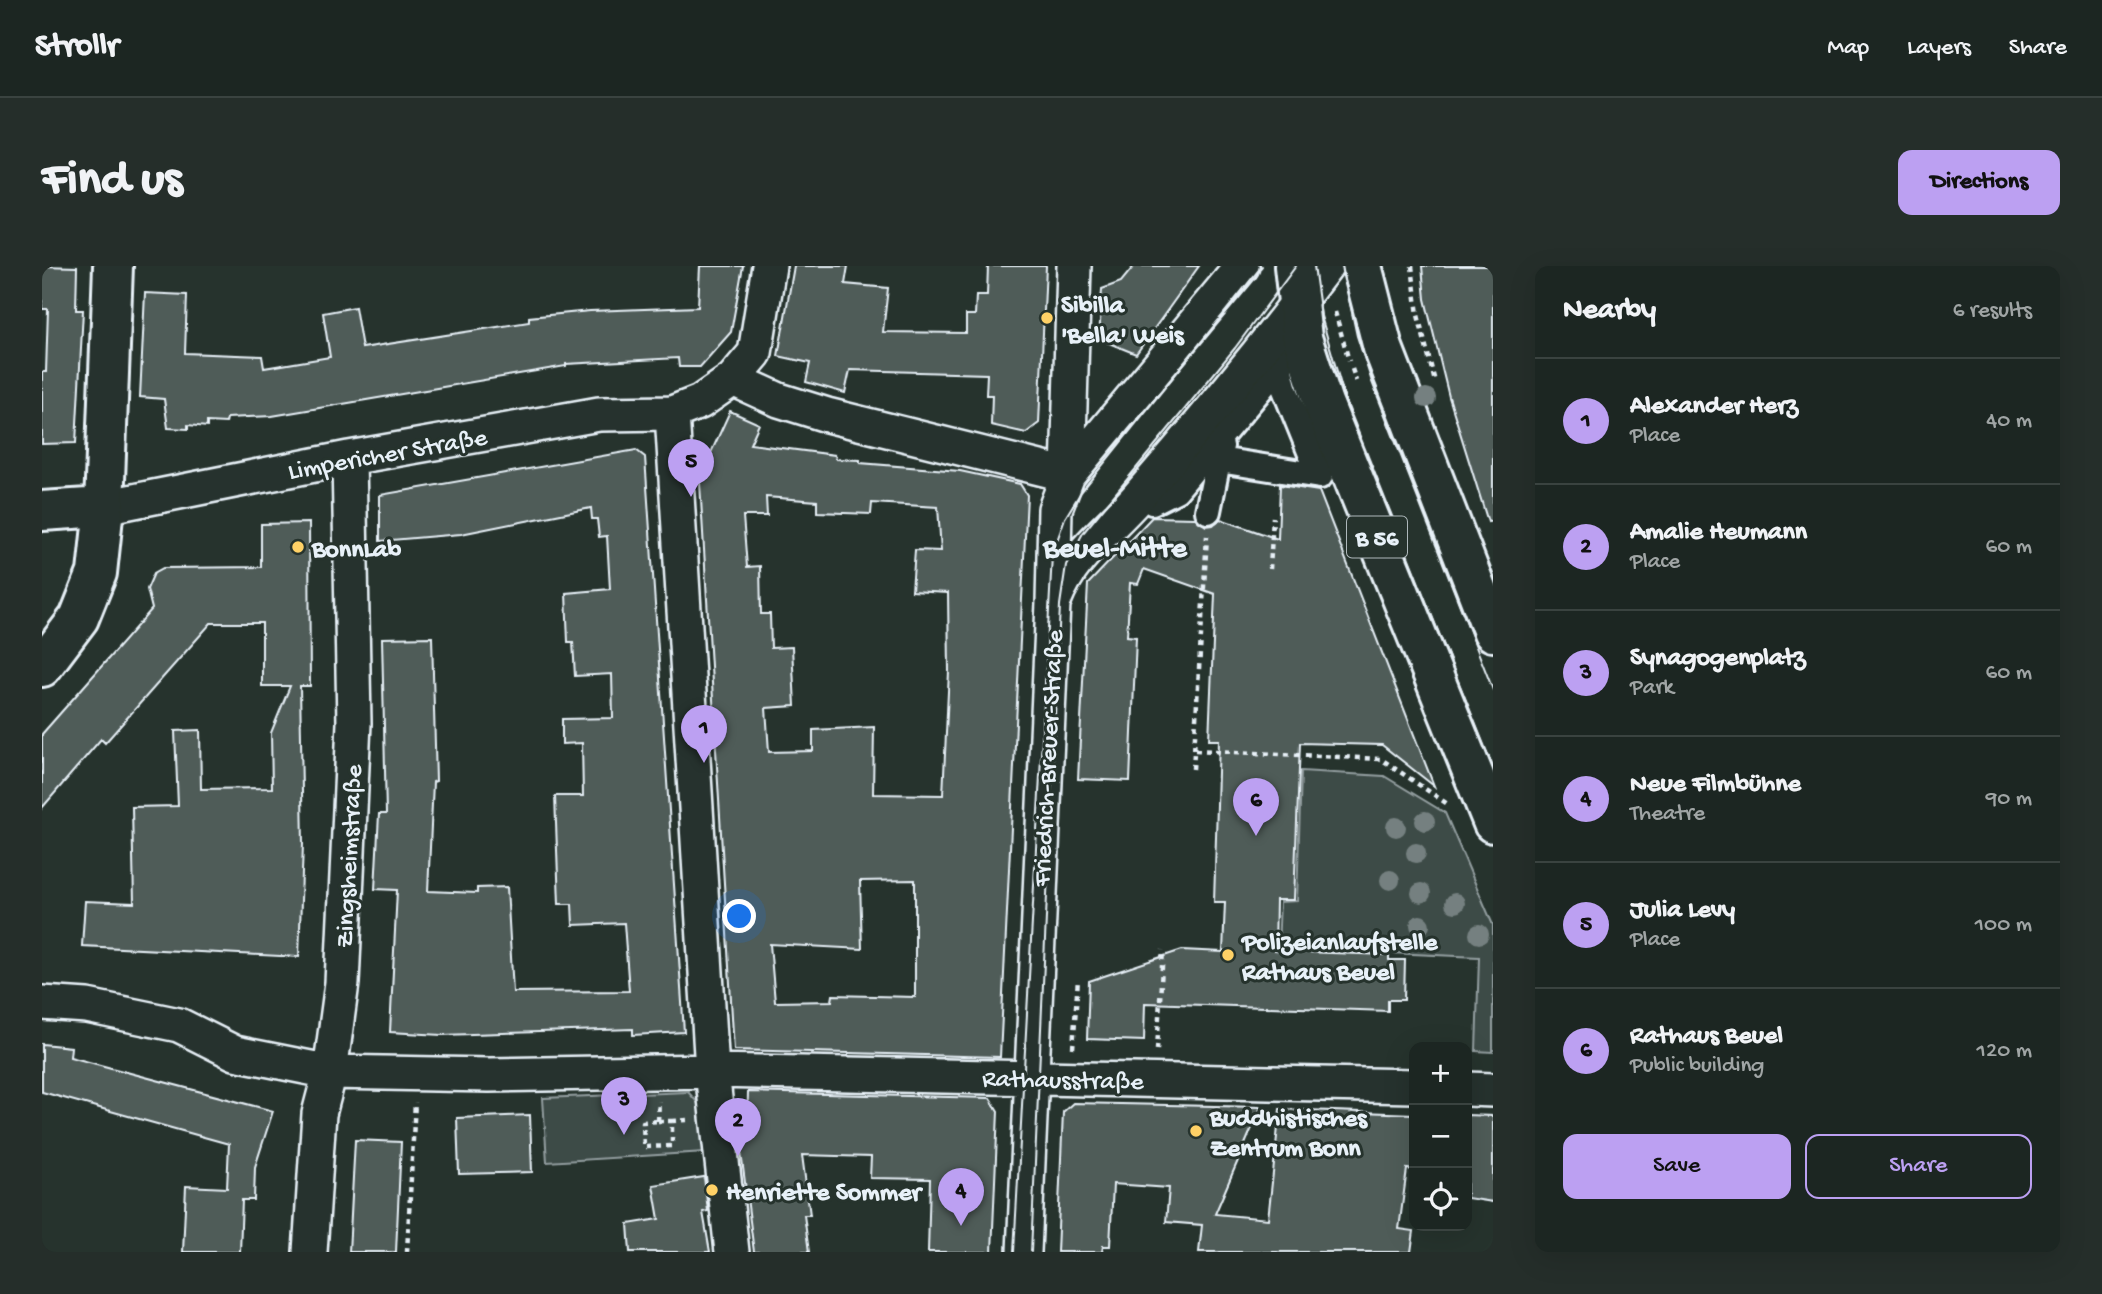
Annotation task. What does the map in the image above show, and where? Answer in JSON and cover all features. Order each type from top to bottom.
[{"type":"main road","points":[[42,667],[79,618],[96,573],[104,507],[113,266]]},
{"type":"main road","name":"B 56","points":[[1294,266],[1315,302],[1302,338],[1323,403],[1413,628],[1476,817]]},
{"type":"main road","name":"B 56","points":[[1362,266],[1383,348],[1485,591],[1493,632]]},
{"type":"main road","points":[[42,511],[104,507]]},
{"type":"street","points":[[732,1252],[712,1071],[672,412],[700,402],[733,379],[755,353],[769,266]]},
{"type":"street","name":"Friedrich-Breuer-Straße","points":[[1024,1252],[1055,509],[1068,475],[1074,266]]},
{"type":"street","points":[[733,379],[779,400],[827,415],[1068,475],[1242,266]]},
{"type":"street","points":[[1053,603],[1062,579],[1073,564],[1135,500],[1315,302],[1326,266]]},
{"type":"street","points":[[1152,502],[1176,490],[1281,359],[1284,387],[1320,475],[1219,460]]},
{"type":"street","name":"Limpericher Straße","points":[[104,507],[349,458],[599,414],[672,412]]},
{"type":"street","points":[[1176,490],[1210,503],[1224,431]]},
{"type":"street","name":"Zingsheimstraße","points":[[310,1252],[319,1114],[330,1072],[342,983],[354,723],[349,458]]},
{"type":"street","name":"Rathausstraße","points":[[42,1003],[87,1006],[179,1025],[236,1053],[330,1072],[712,1071],[1409,1086]]},
{"type":"street","points":[[1472,1089],[1493,1090]]},
{"type":"path","points":[[1412,266],[1418,315],[1438,394]]},
{"type":"path","points":[[1315,302],[1356,381]]},
{"type":"path","points":[[1194,769],[1210,503]]},
{"type":"path","points":[[1270,569],[1273,517]]},
{"type":"path","points":[[1195,750],[1381,759],[1476,817]]},
{"type":"path","points":[[1156,1079],[1163,950]]},
{"type":"path","points":[[1071,1077],[1078,979]]},
{"type":"path","points":[[407,1252],[416,1073]]},
{"type":"path","points":[[658,1121],[672,1121],[672,1146],[644,1147],[643,1122],[658,1121]]},
{"type":"shaded area","points":[[1301,771],[1384,776],[1445,813],[1493,925],[1493,1052],[1476,1051],[1479,957],[1278,948],[1280,902],[1297,901]]},
{"type":"shaded area","points":[[688,1092],[698,1103],[705,1152],[547,1162],[543,1098]]},
{"type":"building","points":[[42,266],[77,267],[76,310],[83,310],[76,443],[42,444],[42,372],[46,372],[48,309],[42,309]]},
{"type":"building","points":[[700,266],[743,266],[731,332],[700,367],[679,367],[678,358],[566,364],[272,416],[227,418],[226,423],[207,422],[207,427],[188,425],[188,429],[168,428],[164,399],[140,397],[145,293],[187,295],[185,353],[262,356],[264,368],[330,357],[323,313],[355,307],[362,348],[529,322],[529,317],[590,311],[698,307]]},
{"type":"building","points":[[794,266],[848,266],[845,284],[888,288],[883,332],[966,333],[966,315],[975,315],[976,295],[987,295],[988,266],[1046,266],[1039,423],[1026,433],[991,425],[992,395],[986,395],[987,374],[850,370],[845,393],[806,382],[810,363],[778,356]]},
{"type":"building","points":[[1134,266],[1199,266],[1136,354],[1099,339],[1102,289],[1121,282]]},
{"type":"building","points":[[1422,266],[1493,266],[1493,521],[1488,522],[1449,397],[1425,299]]},
{"type":"building","points":[[730,411],[759,424],[750,444],[835,455],[836,459],[860,460],[860,463],[960,471],[1020,484],[1027,495],[1000,1057],[734,1050],[699,466],[705,466]],"holes":[[[766,497],[817,501],[817,512],[871,514],[872,503],[938,507],[941,551],[915,550],[912,591],[948,593],[949,671],[943,795],[873,794],[874,727],[813,730],[813,751],[769,752],[766,708],[795,706],[792,647],[771,648],[770,614],[761,614],[760,566],[747,567],[743,516],[767,516]],[[915,880],[915,997],[833,995],[832,1001],[775,1002],[770,944],[862,949],[860,881]]]},
{"type":"building","points":[[636,450],[645,457],[684,1032],[633,1035],[633,1029],[442,1035],[390,1032],[397,890],[375,889],[379,814],[386,814],[382,638],[432,637],[436,781],[433,782],[428,891],[477,893],[477,888],[507,887],[513,992],[629,991],[624,923],[573,925],[572,904],[559,904],[555,796],[583,796],[582,743],[562,744],[562,719],[613,718],[612,674],[575,676],[573,642],[568,642],[566,593],[610,589],[607,536],[599,537],[597,519],[592,519],[591,508],[461,534],[380,541],[380,495]]},
{"type":"building","points":[[1280,485],[1319,491],[1434,786],[1382,745],[1300,743],[1294,900],[1276,900],[1275,951],[1389,955],[1389,960],[1405,960],[1404,1000],[1388,1000],[1388,1011],[1145,1003],[1144,1041],[1087,1039],[1089,981],[1182,950],[1223,952],[1225,902],[1214,902],[1219,740],[1209,740],[1215,594],[1144,569],[1138,584],[1130,583],[1127,636],[1136,637],[1130,781],[1078,779],[1088,584],[1152,517],[1195,518],[1206,526],[1213,525],[1220,519],[1278,539]]},
{"type":"building","points":[[309,523],[310,686],[300,686],[303,844],[299,957],[82,946],[85,901],[134,903],[132,807],[178,806],[175,731],[200,730],[201,789],[272,788],[271,733],[290,686],[262,686],[262,623],[211,623],[105,743],[101,739],[42,808],[42,734],[152,609],[147,589],[154,573],[163,568],[261,567],[261,524]]},
{"type":"building","points":[[42,1044],[71,1047],[70,1057],[273,1111],[255,1167],[254,1200],[242,1200],[240,1252],[183,1252],[186,1186],[227,1188],[229,1144],[42,1092]]},
{"type":"building","points":[[748,1092],[990,1098],[998,1111],[992,1252],[928,1252],[930,1179],[870,1178],[871,1157],[802,1155],[810,1215],[804,1215],[809,1252],[754,1252],[738,1129],[747,1130]]},
{"type":"building","points":[[1073,1103],[1261,1107],[1215,1214],[1268,1219],[1280,1109],[1409,1114],[1409,1169],[1399,1229],[1414,1231],[1411,1252],[1199,1252],[1202,1225],[1166,1222],[1169,1188],[1113,1184],[1110,1246],[1103,1246],[1102,1252],[1057,1252],[1063,1112]]},
{"type":"building","points":[[530,1115],[532,1172],[459,1174],[457,1118]]},
{"type":"building","points":[[1472,1115],[1493,1116],[1493,1202],[1472,1199]]},
{"type":"building","points":[[355,1140],[401,1142],[396,1252],[349,1252]]},
{"type":"building","points":[[704,1177],[708,1211],[703,1212],[710,1252],[630,1252],[628,1224],[659,1219],[653,1185]]},
{"type":"tram line","points":[[1014,1252],[1052,555],[1065,518],[1081,492],[1262,266]]},
{"type":"tram line","points":[[1031,1252],[1060,605],[1066,565],[1083,533],[1235,348],[1296,266]]},
{"type":"tram line","points":[[1314,266],[1321,316],[1345,399],[1493,768]]},
{"type":"tram line","points":[[1342,266],[1357,336],[1372,382],[1493,690]]},
{"type":"place","name":"Sibilla 'Bella' Weis","points":[[1047,318]]},
{"type":"place","name":"Julia Levy","points":[[691,497]]},
{"type":"place","name":"BonnLab","points":[[298,547]]},
{"type":"place","name":"Alexander Herz","points":[[704,763]]},
{"type":"place","name":"Rathaus Beuel","points":[[1256,836]]},
{"type":"place","name":"Polizeianlaufstelle Rathaus Beuel","points":[[1228,955]]},
{"type":"place","name":"Buddhistisches Zentrum Bonn","points":[[1196,1131]]},
{"type":"place","name":"Synagogenplatz","points":[[624,1135]]},
{"type":"place","name":"Amalie Heumann","points":[[738,1156]]},
{"type":"place","name":"Henriette Sommer","points":[[712,1190]]},
{"type":"place","name":"Neue Filmbühne","points":[[961,1226]]},
{"type":"district","name":"Beuel-Mitte","points":[[1115,546]]}]
